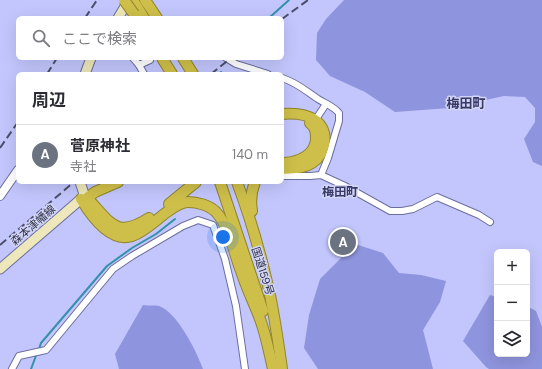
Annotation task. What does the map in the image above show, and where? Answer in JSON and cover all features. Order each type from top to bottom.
[{"type":"highway","points":[[124,0],[135,10]]},
{"type":"highway","points":[[145,0],[155,16]]},
{"type":"highway","points":[[153,0],[155,16]]},
{"type":"highway","points":[[163,60],[172,72]]},
{"type":"highway","points":[[167,60],[172,72]]},
{"type":"highway","points":[[182,60],[187,72]]},
{"type":"highway","points":[[183,60],[192,72]]},
{"type":"highway","points":[[284,114],[298,114],[320,126],[324,133],[321,154],[312,163],[306,166],[284,169]]},
{"type":"highway","points":[[284,117],[313,122]]},
{"type":"highway","points":[[284,163],[302,159],[312,151],[316,142],[313,122]]},
{"type":"highway","points":[[84,197],[103,184]]},
{"type":"highway","points":[[84,197],[113,184]]},
{"type":"highway","points":[[84,197],[111,224],[120,228],[128,228],[136,226],[175,200],[194,184]]},
{"type":"highway","name":"国道159号","points":[[221,184],[258,293],[277,369]]},
{"type":"highway","name":"国道159号","points":[[238,184],[267,281],[282,369]]},
{"type":"highway","points":[[254,184],[250,194],[250,203],[277,315],[285,369]]},
{"type":"highway","points":[[84,197],[93,217],[103,227],[115,235],[127,237],[139,233],[176,206],[186,202],[208,206],[216,212],[228,232],[241,272],[260,318],[273,369]]},
{"type":"main road","points":[[119,16],[130,0]]},
{"type":"main road","points":[[86,72],[90,60]]},
{"type":"main road","points":[[81,184],[84,197]]},
{"type":"main road","name":"森本津幡線","points":[[0,269],[84,197]]},
{"type":"street","points":[[135,60],[143,72]]},
{"type":"street","points":[[139,64],[150,60]]},
{"type":"street","points":[[229,60],[236,64],[262,72]]},
{"type":"street","points":[[284,79],[291,81],[326,104],[334,107],[339,113],[339,121],[328,158],[321,175]]},
{"type":"street","points":[[313,122],[326,104]]},
{"type":"street","points":[[0,196],[16,173]]},
{"type":"street","points":[[284,176],[321,175],[347,187],[390,211],[413,209],[437,197],[479,215],[490,222]]},
{"type":"street","points":[[12,369],[19,356],[46,350],[113,269],[183,226],[198,220],[213,225],[225,259],[236,306],[245,369]]},
{"type":"shaded area","points":[[344,0],[542,0],[542,166],[533,162],[524,139],[535,122],[535,108],[525,97],[504,96],[449,108],[395,112],[365,92],[330,76],[316,60],[317,33],[326,19]]},
{"type":"shaded area","points":[[355,244],[383,253],[399,273],[421,275],[446,281],[440,302],[423,330],[433,369],[318,369],[304,348],[309,315],[320,279]]},
{"type":"shaded area","points":[[490,295],[494,296],[494,357],[530,357],[530,308],[536,311],[542,327],[542,369],[489,369],[463,341]]},
{"type":"shaded area","points":[[143,305],[159,306],[173,316],[186,333],[203,369],[119,369],[115,354]]},
{"type":"waterway","points":[[271,16],[289,0]]},
{"type":"waterway","points":[[39,349],[41,343],[107,266],[132,248],[156,234],[175,219]]},
{"type":"waterway","points":[[31,369],[37,353]]},
{"type":"railway","points":[[86,16],[97,0]]},
{"type":"railway","points":[[284,18],[308,0]]},
{"type":"railway","points":[[48,72],[56,60]]},
{"type":"railway","points":[[214,72],[228,60]]},
{"type":"railway","points":[[0,148],[16,125]]},
{"type":"railway","points":[[0,245],[72,184]]},
{"type":"place","name":"菅原神社","points":[[343,242]]},
{"type":"district","name":"梅田町","points":[[466,103]]},
{"type":"district","name":"梅田町","points":[[340,192]]}]
